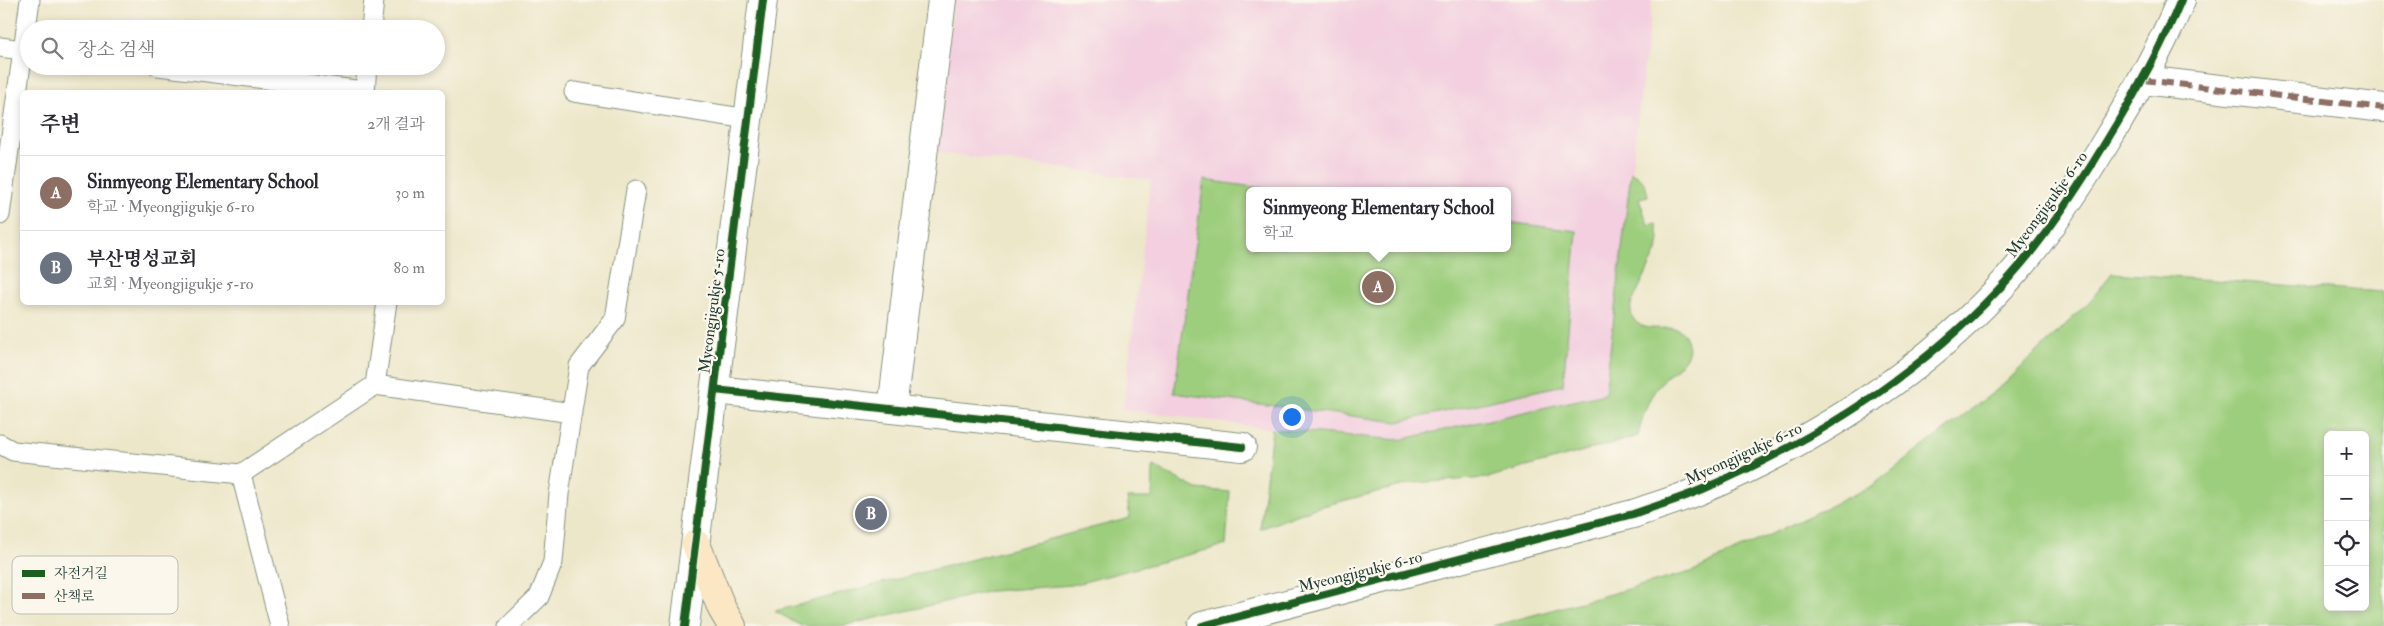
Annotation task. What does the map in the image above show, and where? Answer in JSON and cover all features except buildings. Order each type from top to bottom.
[{"type":"main road","points":[[696,544],[722,610],[732,626]]},
{"type":"street","name":"Myeongjigukje 5-ro","points":[[685,626],[763,0]]},
{"type":"street","points":[[892,409],[942,0]]},
{"type":"street","name":"Myeongjigukje 6-ro","points":[[1202,626],[1618,518],[1701,490],[1769,458],[1860,405],[1921,359],[1998,290],[2033,248],[2078,188],[2145,76],[2181,0]]},
{"type":"street","points":[[2145,76],[2384,108]]},
{"type":"street","points":[[715,390],[1242,448]]},
{"type":"lane","points":[[28,20],[30,0]]},
{"type":"lane","points":[[372,20],[374,0]]},
{"type":"lane","points":[[0,47],[20,49]]},
{"type":"lane","points":[[0,215],[22,75]]},
{"type":"lane","points":[[230,75],[349,90]]},
{"type":"lane","points":[[365,90],[366,75]]},
{"type":"lane","points":[[574,92],[748,119]]},
{"type":"lane","points":[[509,626],[539,596],[553,562],[559,494],[579,366],[615,319],[636,190]]},
{"type":"lane","points":[[375,385],[387,305]]},
{"type":"lane","points":[[0,444],[13,451],[241,474],[375,385],[572,413]]},
{"type":"lane","points":[[241,474],[280,626]]},
{"type":"shaded area","points":[[954,0],[1652,0],[1605,394],[1399,440],[1272,429],[1123,409],[1151,180],[933,152]]},
{"type":"green space","points":[[1631,172],[1638,176],[1645,184],[1648,196],[1639,198],[1648,225],[1656,223],[1659,238],[1657,251],[1631,304],[1631,314],[1635,321],[1642,326],[1671,328],[1680,331],[1687,340],[1689,349],[1681,364],[1663,380],[1651,397],[1643,416],[1638,436],[1487,478],[1413,483],[1315,508],[1260,529],[1272,429],[1399,440],[1605,394]]},
{"type":"green space","points":[[1204,180],[1254,187],[1246,187],[1246,252],[1511,252],[1511,223],[1577,231],[1563,385],[1398,422],[1174,393]]},
{"type":"green space","points":[[2112,273],[2384,292],[2384,626],[1493,626],[1691,572],[1872,486],[2003,385],[2090,301]]},
{"type":"green space","points":[[1153,466],[1197,489],[1230,492],[1226,545],[1072,585],[991,591],[842,626],[801,626],[775,611],[1130,518],[1127,498],[1152,498]]},
{"type":"marked path","points":[[2143,80],[2384,108]]},
{"type":"cycle path","points":[[685,626],[763,0]]},
{"type":"cycle path","points":[[1202,626],[1633,514],[1694,493],[1748,469],[1834,421],[1876,394],[1953,334],[1989,300],[2022,263],[2065,206],[2115,127],[2155,56],[2181,0]]},
{"type":"cycle path","points":[[715,390],[1242,447]]},
{"type":"place","name":"Sinmyeong Elementary School","points":[[1378,287]]},
{"type":"place","name":"부산명성교회","points":[[871,514]]}]
